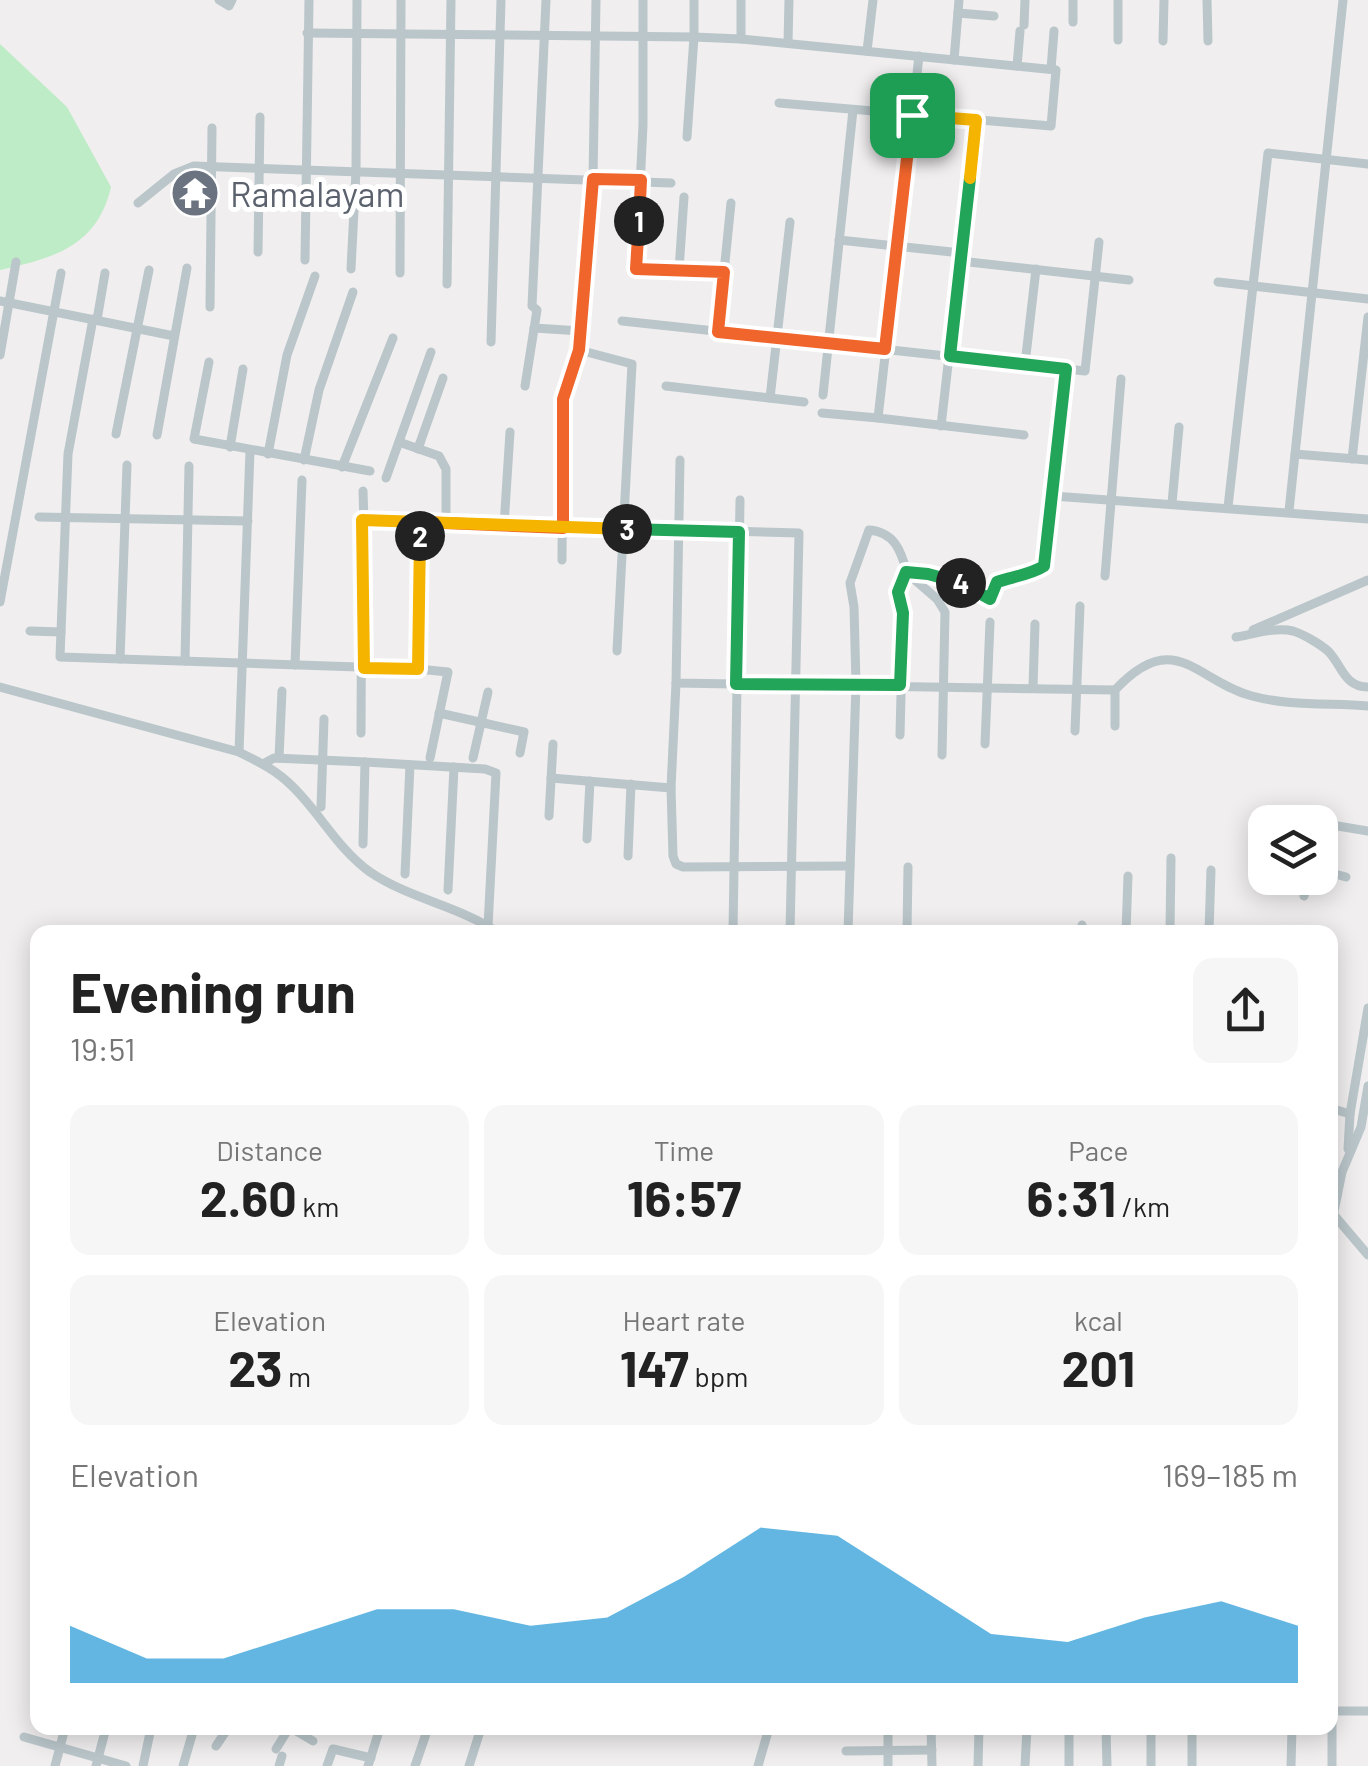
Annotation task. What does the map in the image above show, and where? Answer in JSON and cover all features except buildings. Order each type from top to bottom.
[{"type":"street","points":[[219,0],[229,6],[232,0]]},
{"type":"street","points":[[305,260],[309,0]]},
{"type":"street","points":[[350,269],[356,172],[357,0]]},
{"type":"street","points":[[400,273],[401,0]]},
{"type":"street","points":[[448,284],[451,0]]},
{"type":"street","points":[[491,342],[501,0]]},
{"type":"street","points":[[525,386],[537,310],[532,306],[546,0]]},
{"type":"street","points":[[562,560],[563,399],[579,350],[593,179],[596,0]]},
{"type":"street","points":[[643,0],[636,269],[724,272]]},
{"type":"street","points":[[688,136],[694,0]]},
{"type":"street","points":[[741,0],[742,38]]},
{"type":"street","points":[[788,43],[789,0]]},
{"type":"street","points":[[867,51],[873,0]]},
{"type":"street","points":[[954,60],[959,0]]},
{"type":"street","points":[[1017,66],[1025,0]]},
{"type":"street","points":[[1073,22],[1074,0]]},
{"type":"street","points":[[1118,0],[1118,40]]},
{"type":"street","points":[[1163,41],[1164,0]]},
{"type":"street","points":[[1207,0],[1208,41]]},
{"type":"street","points":[[1289,511],[1343,0]]},
{"type":"street","points":[[958,13],[994,16]]},
{"type":"street","points":[[778,104],[1051,126],[1054,31]]},
{"type":"street","points":[[307,33],[742,38],[1053,70]]},
{"type":"street","points":[[878,418],[919,56]]},
{"type":"street","points":[[823,395],[853,110]]},
{"type":"street","points":[[258,252],[260,117]]},
{"type":"street","points":[[942,426],[976,120]]},
{"type":"street","points":[[210,307],[212,128]]},
{"type":"street","points":[[1228,507],[1268,153],[1368,164]]},
{"type":"street","points":[[138,203],[174,174],[194,166],[671,184]]},
{"type":"street","points":[[679,270],[684,197]]},
{"type":"street","points":[[718,332],[731,203]]},
{"type":"street","points":[[770,398],[790,222]]},
{"type":"street","points":[[839,240],[1130,280]]},
{"type":"street","points":[[622,321],[1085,371],[1099,242]]},
{"type":"street","points":[[0,355],[5,302],[16,262]]},
{"type":"street","points":[[156,435],[187,268]]},
{"type":"street","points":[[1024,364],[1036,269]]},
{"type":"street","points":[[116,434],[149,270]]},
{"type":"street","points":[[0,602],[61,272]]},
{"type":"street","points":[[105,273],[68,454],[60,657],[448,672],[430,758]]},
{"type":"street","points":[[268,454],[287,355],[315,276]]},
{"type":"street","points":[[1218,282],[1368,300]]},
{"type":"street","points":[[304,460],[319,390],[353,292]]},
{"type":"street","points":[[5,302],[174,336]]},
{"type":"street","points":[[1352,459],[1368,317]]},
{"type":"street","points":[[534,328],[580,331]]},
{"type":"street","points":[[342,467],[394,338]]},
{"type":"street","points":[[579,350],[632,364],[616,651]]},
{"type":"street","points":[[386,478],[431,352]]},
{"type":"street","points":[[209,362],[194,440],[370,471]]},
{"type":"street","points":[[230,447],[243,369]]},
{"type":"street","points":[[906,572],[954,579],[978,596],[990,599],[997,582],[1044,566],[1066,369]]},
{"type":"street","points":[[419,446],[444,378]]},
{"type":"street","points":[[1105,576],[1121,379]]},
{"type":"street","points":[[666,386],[804,402]]},
{"type":"street","points":[[822,413],[1024,435]]},
{"type":"street","points":[[1172,503],[1179,427]]},
{"type":"street","points":[[504,526],[510,432]]},
{"type":"street","points":[[399,442],[439,456],[446,469],[446,523]]},
{"type":"street","points":[[240,752],[250,451]]},
{"type":"street","points":[[1295,454],[1368,460]]},
{"type":"street","points":[[680,460],[671,788],[676,864],[712,869],[850,866]]},
{"type":"street","points":[[120,659],[128,465]]},
{"type":"street","points":[[185,662],[190,466]]},
{"type":"street","points":[[295,665],[302,480]]},
{"type":"street","points":[[361,733],[363,491]]},
{"type":"street","points":[[1053,496],[1368,519]]},
{"type":"street","points":[[732,925],[740,500]]},
{"type":"street","points":[[39,517],[248,522]]},
{"type":"street","points":[[364,520],[799,533],[790,925]]},
{"type":"street","points":[[418,669],[420,522]]},
{"type":"street","points":[[848,925],[856,684],[850,583],[868,530],[880,531],[895,541],[906,572],[937,599],[944,612],[942,756]]},
{"type":"street","points":[[900,735],[903,613],[898,592],[906,572]]},
{"type":"street","points":[[1368,580],[1236,637],[1281,630],[1296,632],[1329,652],[1342,674],[1359,687],[1368,687]]},
{"type":"street","points":[[1075,732],[1080,606]]},
{"type":"street","points":[[985,744],[990,622]]},
{"type":"street","points":[[1033,687],[1036,624]]},
{"type":"street","points":[[30,631],[61,632]]},
{"type":"street","points":[[676,683],[1115,690],[1142,668],[1164,660],[1200,668],[1258,698],[1368,706]]},
{"type":"street","points":[[0,687],[240,752],[264,764],[294,788],[335,841],[370,872],[483,925]]},
{"type":"street","points":[[1114,726],[1115,690]]},
{"type":"street","points":[[280,758],[282,692]]},
{"type":"street","points":[[473,758],[488,692]]},
{"type":"street","points":[[439,713],[524,732],[520,753]]},
{"type":"street","points":[[321,808],[324,718]]},
{"type":"street","points":[[549,816],[553,744]]},
{"type":"street","points":[[264,764],[280,758],[454,767],[496,773],[492,925]]},
{"type":"street","points":[[363,844],[365,762]]},
{"type":"street","points":[[405,874],[410,764]]},
{"type":"street","points":[[448,890],[454,767]]},
{"type":"street","points":[[551,778],[671,788]]},
{"type":"street","points":[[587,839],[590,781]]},
{"type":"street","points":[[628,856],[632,784]]},
{"type":"street","points":[[1338,828],[1368,831]]},
{"type":"street","points":[[1170,925],[1171,858]]},
{"type":"street","points":[[907,925],[908,867]]},
{"type":"street","points":[[1209,925],[1211,870]]},
{"type":"street","points":[[1338,875],[1346,877]]},
{"type":"street","points":[[1126,925],[1128,876]]},
{"type":"street","points":[[1347,1156],[1368,1008]]},
{"type":"street","points":[[1338,1185],[1361,1127],[1368,1086]]},
{"type":"street","points":[[1338,1110],[1350,1114]]},
{"type":"street","points":[[1338,1171],[1342,1172]]},
{"type":"street","points":[[1338,1220],[1368,1255]]},
{"type":"street","points":[[1338,1711],[1368,1711]]},
{"type":"street","points":[[55,1766],[63,1735]]},
{"type":"street","points":[[98,1762],[104,1735]]},
{"type":"street","points":[[143,1766],[150,1735]]},
{"type":"street","points":[[183,1766],[192,1735]]},
{"type":"street","points":[[216,1746],[223,1735]]},
{"type":"street","points":[[302,1735],[313,1741]]},
{"type":"street","points":[[327,1766],[333,1749],[369,1762],[378,1735]]},
{"type":"street","points":[[415,1766],[426,1735]]},
{"type":"street","points":[[469,1766],[479,1735]]},
{"type":"street","points":[[758,1766],[767,1735]]},
{"type":"street","points":[[888,1735],[888,1766]]},
{"type":"street","points":[[931,1735],[932,1766]]},
{"type":"street","points":[[978,1766],[979,1735]]},
{"type":"street","points":[[1025,1766],[1027,1735]]},
{"type":"street","points":[[1069,1735],[1069,1766]]},
{"type":"street","points":[[1106,1735],[1107,1766]]},
{"type":"street","points":[[1151,1735],[1151,1766]]},
{"type":"street","points":[[1192,1735],[1192,1766]]},
{"type":"street","points":[[1292,1735],[1292,1766]]},
{"type":"street","points":[[1331,1735],[1332,1766]]},
{"type":"street","points":[[24,1737],[98,1762],[126,1766]]},
{"type":"street","points":[[846,1750],[932,1750]]},
{"type":"green space","points":[[0,44],[67,107],[111,187],[95,224],[84,236],[55,254],[0,270]]},
{"type":"place","name":"Ramalayam","points":[[195,193]]},
{"type":"route","points":[[912,115],[885,349],[718,332],[724,272],[636,269],[641,180],[593,179],[579,350],[563,399],[563,528],[446,523],[420,522],[418,669],[364,668],[362,520],[420,522],[563,528],[739,532],[736,684],[900,685],[903,613],[898,592],[906,572],[954,579],[988,600],[997,582],[1044,566],[1066,369],[950,356],[976,120],[912,115]]}]
